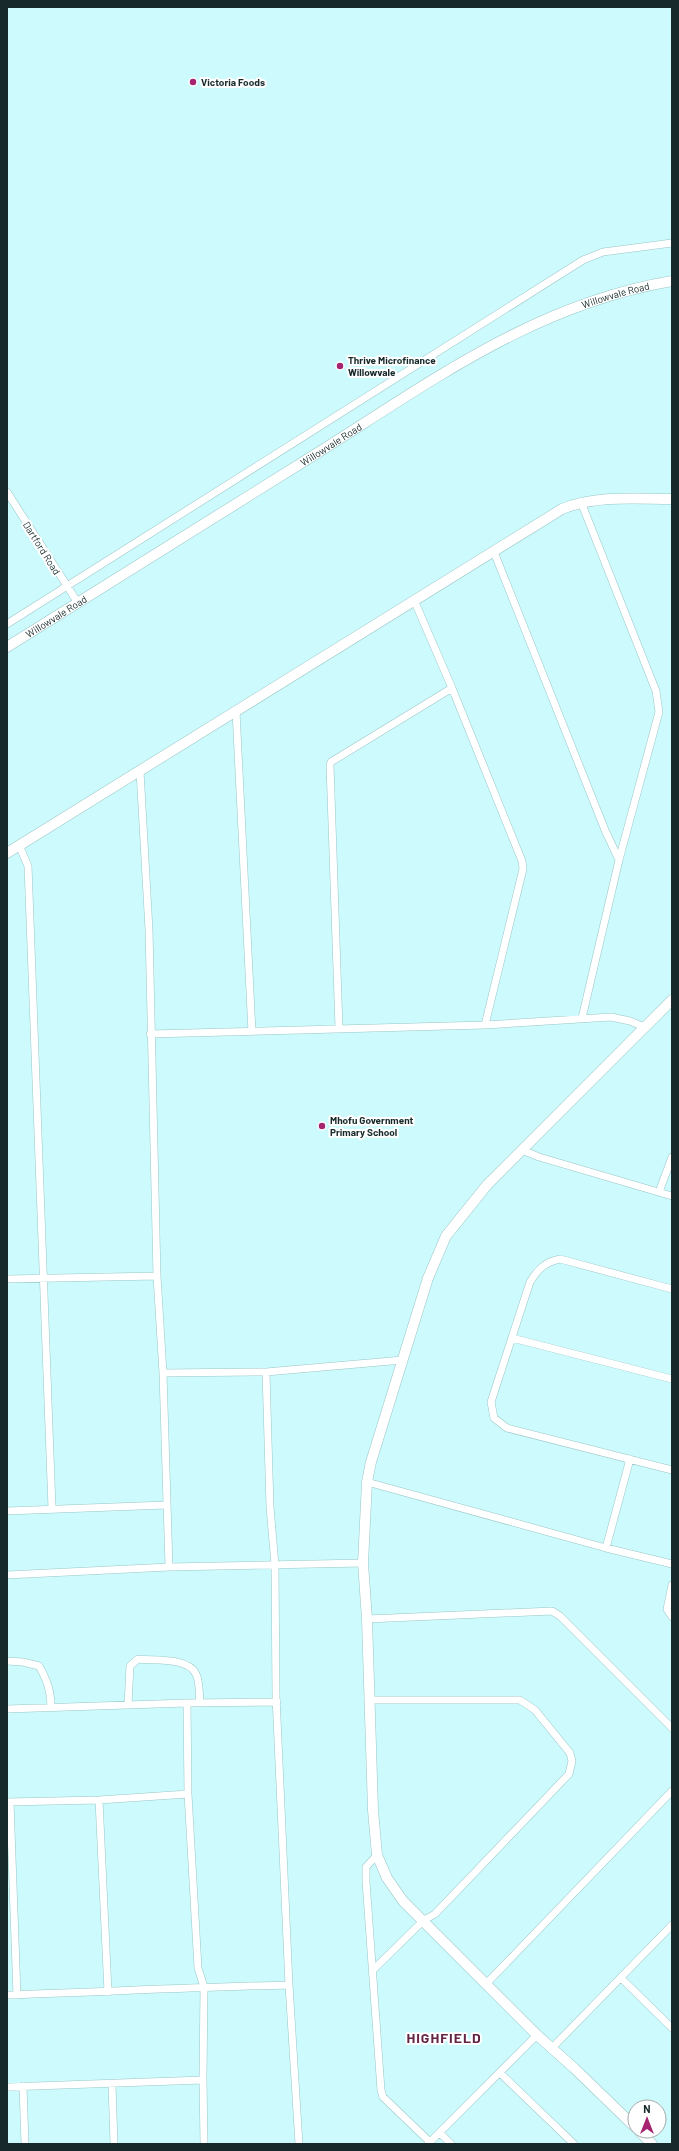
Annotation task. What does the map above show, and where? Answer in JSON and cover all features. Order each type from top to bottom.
[{"type":"street","points":[[7,624],[582,260],[603,252],[672,243]]},
{"type":"street","name":"Willowvale Road","points":[[7,647],[476,353],[562,311],[612,294],[672,281]]},
{"type":"street","name":"Dartford Road","points":[[7,492],[66,587],[78,603]]},
{"type":"street","points":[[7,853],[236,710],[494,552],[535,525],[580,502],[621,498],[672,499]]},
{"type":"street","points":[[580,502],[656,691],[659,712],[618,860],[582,1018]]},
{"type":"street","points":[[494,552],[618,860]]},
{"type":"street","points":[[414,600],[452,688],[524,869],[485,1025]]},
{"type":"street","points":[[339,1028],[330,765],[331,762],[452,688]]},
{"type":"street","points":[[236,710],[252,1032]]},
{"type":"street","points":[[140,771],[149,930],[150,1034],[157,1276],[163,1373],[169,1567]]},
{"type":"street","points":[[19,845],[28,866],[52,1508]]},
{"type":"street","points":[[627,2119],[537,2035],[394,1890],[377,1855],[369,1700],[367,1619],[363,1563],[367,1482],[428,1278],[446,1236],[487,1185],[672,1000]]},
{"type":"street","points":[[150,1034],[485,1025],[611,1017],[630,1021],[644,1027]]},
{"type":"street","points":[[522,1150],[672,1196]]},
{"type":"street","points":[[660,1192],[672,1157]]},
{"type":"street","points":[[672,1289],[560,1259],[548,1261],[540,1267],[530,1282],[491,1402],[494,1418],[507,1428],[672,1470]]},
{"type":"street","points":[[7,1279],[157,1276]]},
{"type":"street","points":[[512,1338],[672,1379]]},
{"type":"street","points":[[163,1373],[266,1372],[403,1360]]},
{"type":"street","points":[[266,1372],[270,1508],[274,1565],[276,1702],[289,1985],[299,2144]]},
{"type":"street","points":[[606,1548],[630,1459]]},
{"type":"street","points":[[367,1482],[606,1548],[672,1564]]},
{"type":"street","points":[[7,1511],[52,1508],[166,1505]]},
{"type":"street","points":[[7,1575],[169,1567],[363,1563]]},
{"type":"street","points":[[672,1584],[667,1609],[672,1617]]},
{"type":"street","points":[[367,1619],[552,1611],[560,1616],[672,1728]]},
{"type":"street","points":[[128,1705],[130,1666],[138,1660],[180,1663],[192,1668],[197,1676],[200,1703]]},
{"type":"street","points":[[7,1661],[23,1662],[40,1666],[51,1693],[51,1707]]},
{"type":"street","points":[[369,1700],[520,1700],[535,1710],[570,1752],[572,1769],[569,1774],[435,1914],[424,1920],[373,1970]]},
{"type":"street","points":[[7,1709],[187,1703],[276,1702]]},
{"type":"street","points":[[187,1703],[188,1794],[198,1968],[204,1986],[204,2144]]},
{"type":"street","points":[[486,1984],[672,1791]]},
{"type":"street","points":[[17,1995],[9,1802],[99,1800],[188,1794]]},
{"type":"street","points":[[99,1800],[108,1992]]},
{"type":"street","points":[[377,1855],[366,1867],[383,2097],[429,2143],[537,2035]]},
{"type":"street","points":[[552,2048],[672,1925]]},
{"type":"street","points":[[621,1978],[672,2028]]},
{"type":"street","points":[[7,1995],[108,1992],[204,1986],[289,1985]]},
{"type":"street","points":[[500,2073],[574,2144]]},
{"type":"street","points":[[7,2087],[203,2080]]},
{"type":"street","points":[[112,2084],[114,2144]]},
{"type":"street","points":[[23,2086],[25,2144]]},
{"type":"street","points":[[440,2133],[451,2144]]},
{"type":"place","name":"Victoria Foods","points":[[193,82]]},
{"type":"place","name":"Thrive Microfinance Willowvale","points":[[340,366]]},
{"type":"place","name":"Mhofu Government Primary School","points":[[322,1126]]},
{"type":"district","name":"HIGHFIELD","points":[[444,2037]]}]
